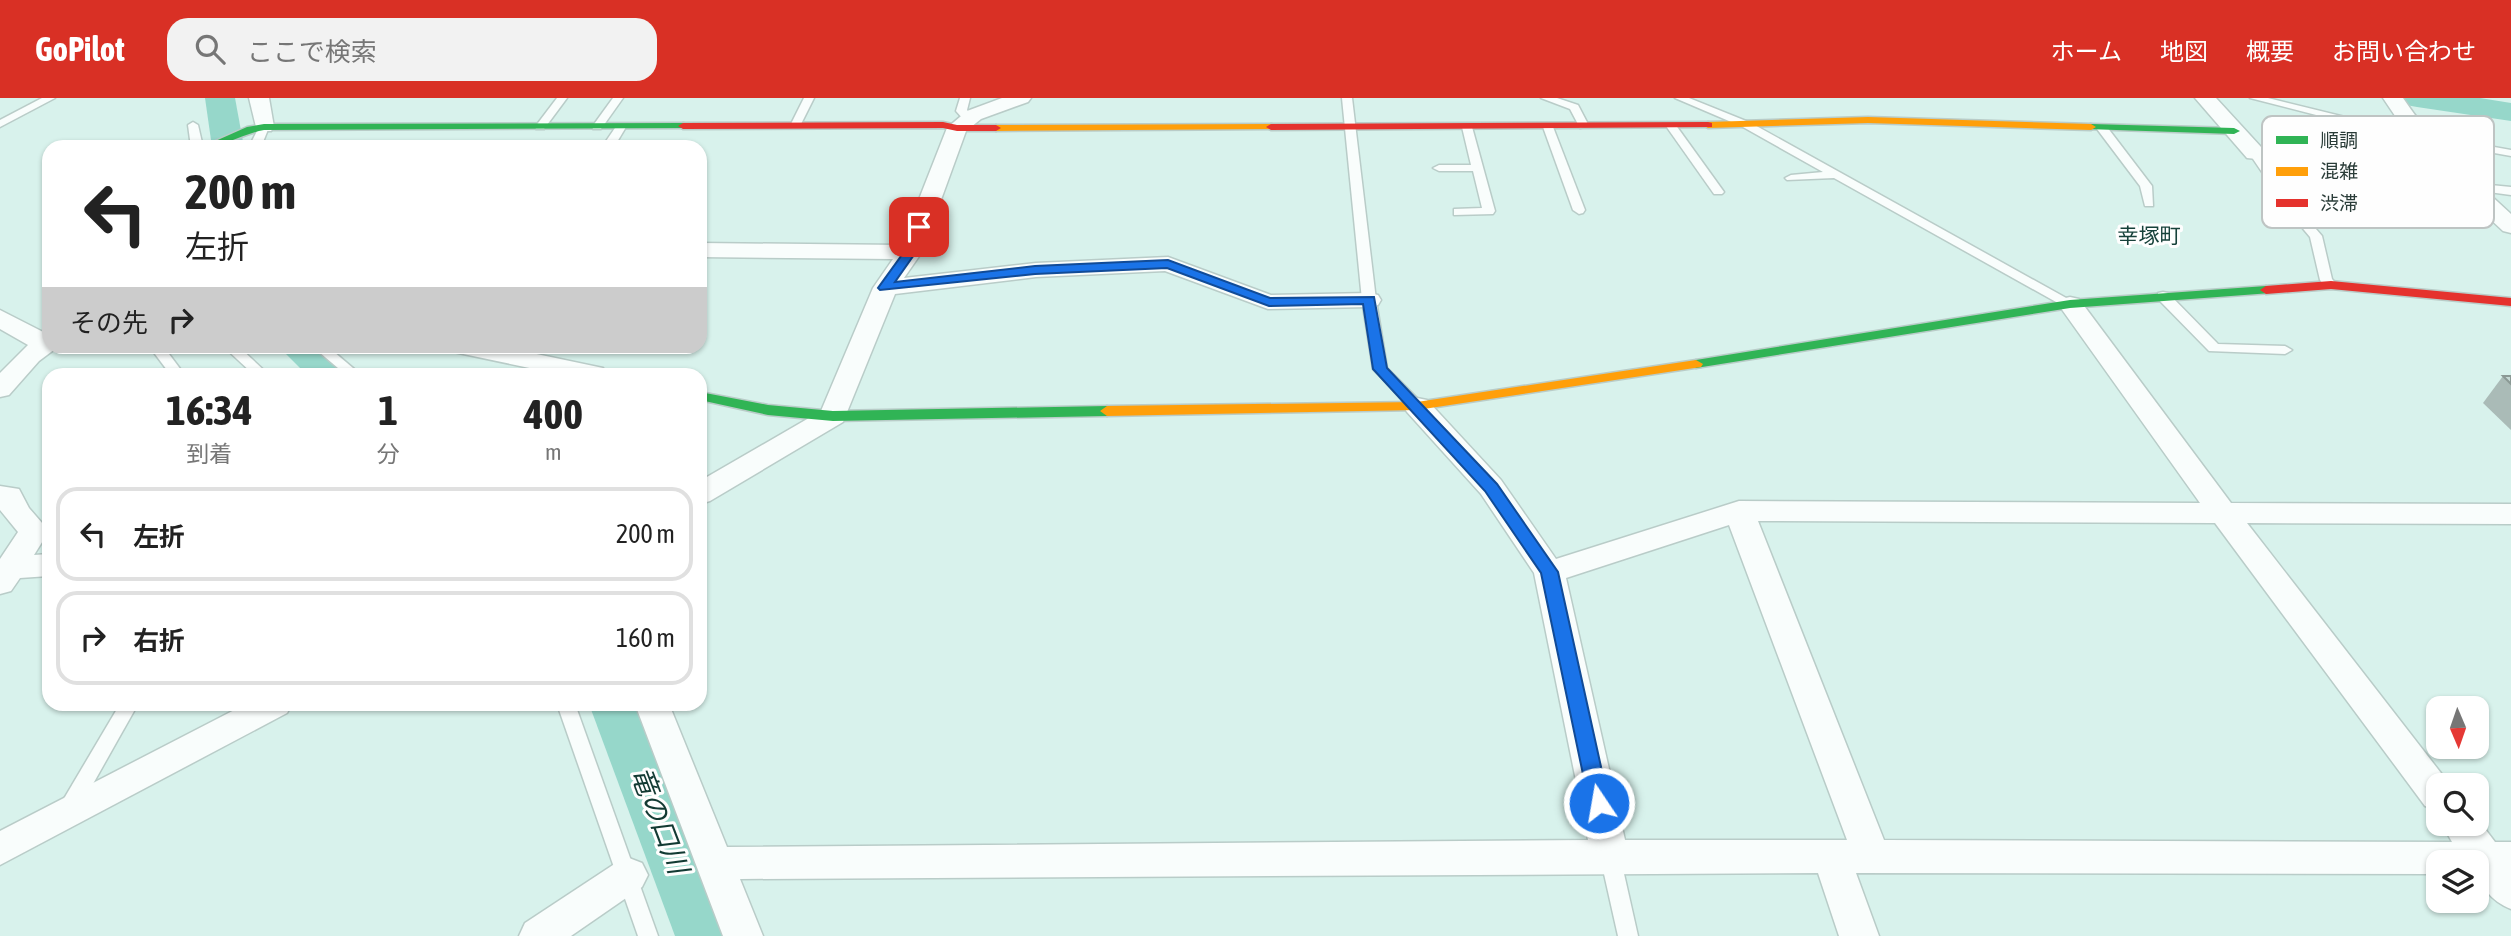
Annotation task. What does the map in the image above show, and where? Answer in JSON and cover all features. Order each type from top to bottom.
[{"type":"street","points":[[258,128],[259,98]]},
{"type":"street","points":[[226,140],[258,128],[943,125],[963,115],[1021,98]]},
{"type":"street","points":[[2205,98],[2255,153],[2262,154]]},
{"type":"street","points":[[2393,98],[2405,116]]},
{"type":"street","points":[[963,115],[1351,128],[1747,125],[1888,120],[2103,129],[2234,131]]},
{"type":"street","points":[[707,490],[833,415],[885,288],[910,252],[963,115]]},
{"type":"street","points":[[2494,210],[2511,226]]},
{"type":"street","points":[[707,250],[910,252]]},
{"type":"street","points":[[885,288],[1035,270],[1168,264],[1269,302],[1369,300]]},
{"type":"street","points":[[707,397],[768,410],[833,415],[1417,406],[1787,351],[2070,304],[2331,285],[2511,302]]},
{"type":"street","points":[[2070,304],[2426,779]]},
{"type":"street","points":[[0,318],[42,337]]},
{"type":"street","points":[[0,358],[42,339]]},
{"type":"street","points":[[0,389],[42,341]]},
{"type":"street","points":[[497,354],[565,368]]},
{"type":"street","points":[[1417,406],[1491,487],[1549,572],[1610,856]]},
{"type":"street","points":[[0,496],[9,496],[16,513],[34,531],[4,576]]},
{"type":"street","points":[[1549,572],[1739,511],[2511,514]]},
{"type":"street","points":[[1739,511],[1872,856]]},
{"type":"street","points":[[4,576],[42,567]]},
{"type":"street","points":[[0,849],[262,711]]},
{"type":"street","points":[[655,711],[743,936]]},
{"type":"street","points":[[2473,836],[2498,858],[2511,892]]},
{"type":"street","points":[[713,863],[1610,856],[2498,858]]},
{"type":"street","points":[[1831,856],[1859,936]]},
{"type":"street","points":[[539,936],[629,875]]},
{"type":"lane","points":[[0,124],[50,98]]},
{"type":"lane","points":[[540,127],[562,98]]},
{"type":"lane","points":[[597,128],[618,98]]},
{"type":"lane","points":[[795,126],[808,98]]},
{"type":"lane","points":[[1347,98],[1369,300],[1380,369],[1417,406]]},
{"type":"lane","points":[[1546,98],[1574,107],[1584,126]]},
{"type":"lane","points":[[1680,98],[1747,125],[2070,304]]},
{"type":"lane","points":[[2255,98],[2322,116]]},
{"type":"lane","points":[[193,125],[196,140]]},
{"type":"lane","points":[[1671,126],[1718,192]]},
{"type":"lane","points":[[613,140],[621,127]]},
{"type":"lane","points":[[1458,212],[1489,211],[1467,127]]},
{"type":"lane","points":[[1548,127],[1579,210]]},
{"type":"lane","points":[[256,140],[258,128]]},
{"type":"lane","points":[[2103,129],[2146,186],[2149,203]]},
{"type":"lane","points":[[2255,153],[2262,164]]},
{"type":"lane","points":[[1439,168],[1477,167]]},
{"type":"lane","points":[[1791,178],[1837,174]]},
{"type":"lane","points":[[2309,228],[2316,236],[2326,280],[2331,285]]},
{"type":"lane","points":[[2163,296],[2214,348],[2285,350]]},
{"type":"lane","points":[[161,354],[172,368]]},
{"type":"lane","points":[[238,354],[254,368]]},
{"type":"lane","points":[[328,354],[346,368]]},
{"type":"lane","points":[[66,813],[125,711]]},
{"type":"lane","points":[[569,711],[629,875],[648,936]]},
{"type":"lane","points":[[1610,856],[1628,936]]},
{"type":"building","points":[[2503,376],[2511,376],[2511,384]]},
{"type":"waterway","name":"竜の口川","points":[[220,98],[227,140]]},
{"type":"waterway","points":[[2417,98],[2511,112]]},
{"type":"waterway","name":"竜の口川","points":[[306,354],[323,368]]},
{"type":"waterway","name":"竜の口川","points":[[618,711],[705,936]]},
{"type":"traffic: fast","points":[[225,140],[251,129],[264,127],[683,126]]},
{"type":"traffic: fast","points":[[2091,127],[2234,131]]},
{"type":"traffic: fast","points":[[1696,364],[2070,304],[2266,290]]},
{"type":"traffic: fast","points":[[707,397],[768,410],[833,416],[1107,411]]},
{"type":"traffic: slow","points":[[1708,125],[1868,120],[2091,127]]},
{"type":"traffic: slow","points":[[996,128],[1271,127]]},
{"type":"traffic: slow","points":[[1107,411],[1417,406],[1696,364]]},
{"type":"traffic: jam","points":[[683,126],[943,125],[957,128],[996,128]]},
{"type":"traffic: jam","points":[[1271,127],[1708,125]]},
{"type":"traffic: jam","points":[[2266,290],[2331,285],[2511,302]]},
{"type":"district","name":"幸塚町","points":[[2149,235]]},
{"type":"route","points":[[919,227],[910,252],[885,288],[1035,270],[1099,265],[1168,264],[1269,302],[1369,300],[1380,369],[1491,487],[1549,572],[1599,803]]}]
